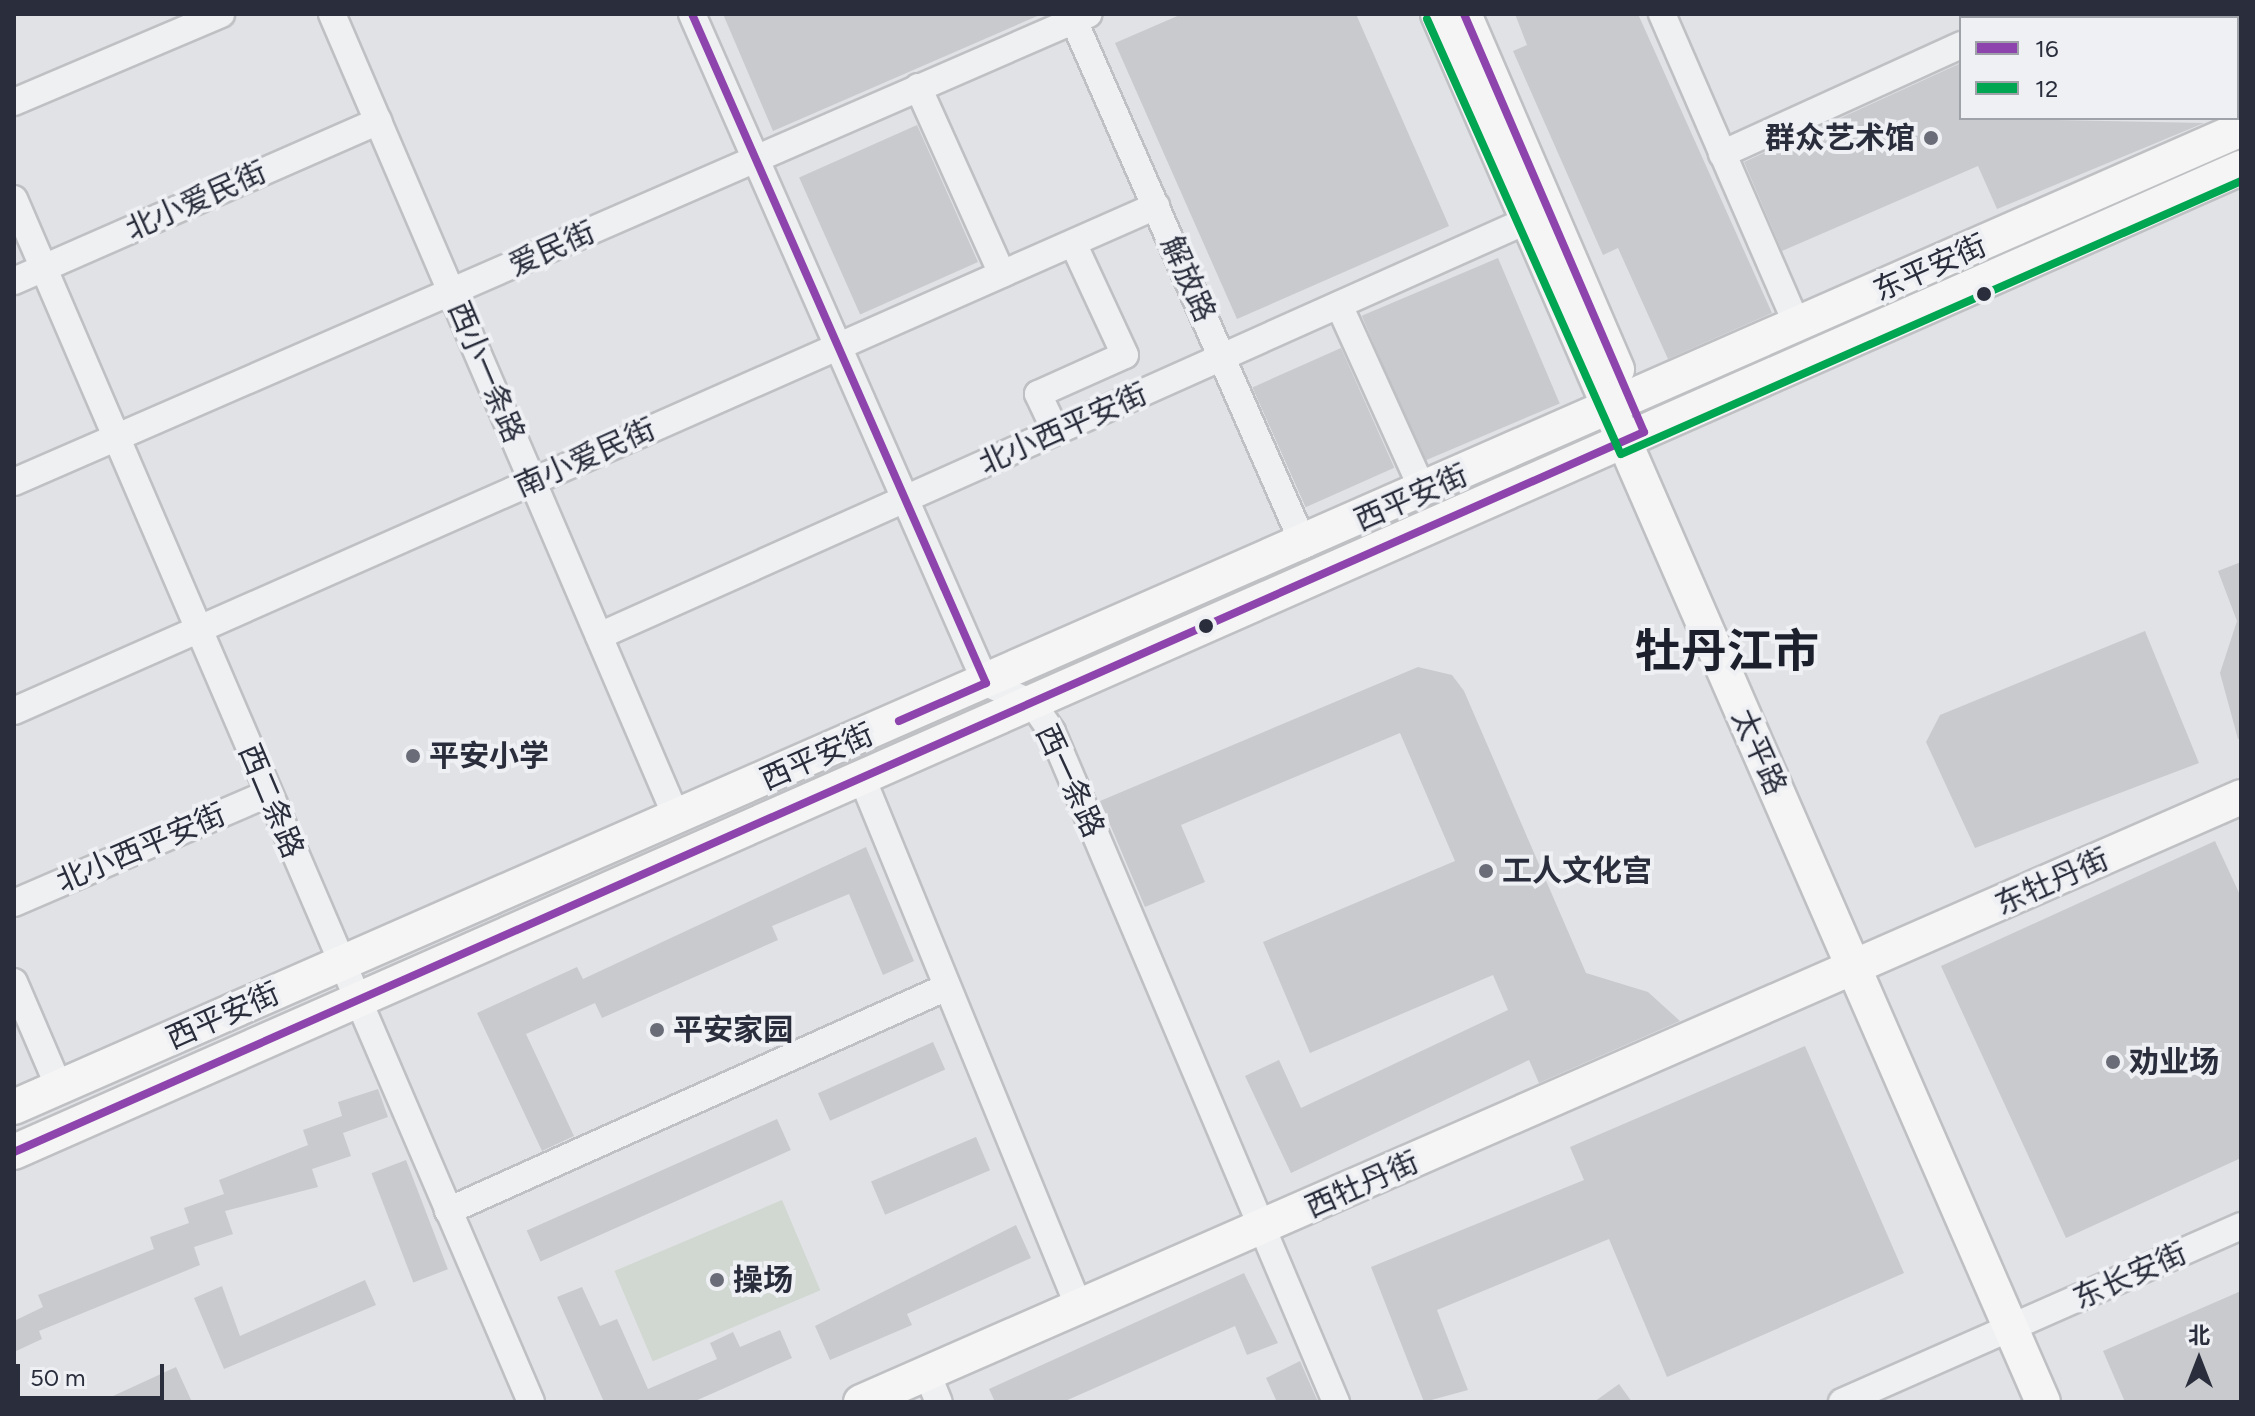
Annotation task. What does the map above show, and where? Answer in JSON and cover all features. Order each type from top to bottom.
[{"type":"main road","name":"太平路","points":[[1438,14],[1526,221],[1625,419]]},
{"type":"main road","name":"太平路","points":[[1464,14],[1625,419],[2020,1326],[2063,1402]]},
{"type":"main road","name":"东平安街","points":[[1625,419],[1798,327],[2241,129]]},
{"type":"main road","name":"东平安街","points":[[1625,419],[2241,168]]},
{"type":"main road","name":"西平安街","points":[[14,1107],[1424,492],[1625,419]]},
{"type":"main road","name":"西平安街","points":[[14,1152],[1032,703],[1625,419]]},
{"type":"main road","name":"东牡丹街","points":[[1862,967],[2240,802]]},
{"type":"main road","name":"西牡丹街","points":[[861,1402],[933,1388],[1079,1307],[1862,967]]},
{"type":"main road","name":"太平路","points":[[2020,1326],[2043,1402]]},
{"type":"street","points":[[14,102],[221,14]]},
{"type":"street","name":"西小一条路","points":[[332,14],[677,818]]},
{"type":"street","points":[[692,14],[986,683]]},
{"type":"street","points":[[1662,14],[1798,327]]},
{"type":"street","name":"爱民街","points":[[14,482],[756,160],[1078,16]]},
{"type":"street","name":"解放路","points":[[1078,16],[1156,206],[1304,545]]},
{"type":"street","points":[[1722,154],[1959,46]]},
{"type":"street","points":[[918,87],[1002,274]]},
{"type":"street","name":"北小爱民街","points":[[14,281],[378,121]]},
{"type":"street","name":"西二条路","points":[[14,199],[340,965],[531,1402]]},
{"type":"street","name":"南小爱民街","points":[[14,711],[1156,206]]},
{"type":"street","name":"北小西平安街","points":[[599,636],[1526,221]]},
{"type":"street","points":[[1056,432],[1038,394],[1125,355],[1073,243]]},
{"type":"street","points":[[1339,305],[1424,492]]},
{"type":"street","name":"西一条路","points":[[986,683],[1032,703],[1052,732],[1336,1402]]},
{"type":"street","points":[[862,778],[1079,1307]]},
{"type":"street","name":"北小西平安街","points":[[14,903],[267,794]]},
{"type":"street","points":[[14,982],[59,1087]]},
{"type":"street","points":[[448,1211],[947,987]]},
{"type":"street","name":"东长安街","points":[[1842,1402],[2241,1226]]},
{"type":"shaded area","name":"操场","points":[[782,1200],[820,1290],[653,1361],[614,1271]]},
{"type":"building","points":[[723,14],[1042,14],[773,131]]},
{"type":"building","points":[[1182,14],[1356,14],[1449,226],[1237,319],[1115,43]]},
{"type":"building","points":[[1515,14],[1638,14],[1772,313],[1668,359],[1618,248],[1603,255],[1513,51],[1527,45]]},
{"type":"building","name":"群众艺术馆","points":[[1959,64],[1959,120],[2204,123],[1997,209],[1978,166],[1782,251],[1744,162]]},
{"type":"building","points":[[917,125],[978,262],[860,315],[799,177]]},
{"type":"building","points":[[1498,258],[1560,403],[1424,461],[1362,316]]},
{"type":"building","points":[[1341,348],[1394,468],[1306,507],[1252,387]]},
{"type":"building","points":[[2241,562],[2241,739],[2238,739],[2220,673],[2237,621],[2218,571]]},
{"type":"building","points":[[2145,631],[2199,763],[1975,848],[1926,742],[1940,715]]},
{"type":"building","name":"工人文化宫","points":[[1418,667],[1452,675],[1464,691],[1586,973],[1648,992],[1680,1021],[1539,1083],[1529,1060],[1291,1173],[1245,1076],[1279,1060],[1301,1108],[1508,1010],[1493,975],[1310,1053],[1263,942],[1455,861],[1400,733],[1181,825],[1205,882],[1145,907],[1100,801]]},
{"type":"building","name":"劝业场","points":[[2215,841],[2241,897],[2241,1158],[2066,1238],[1941,966]]},
{"type":"building","points":[[866,847],[914,961],[883,975],[849,894],[772,926],[778,940],[602,1018],[595,1003],[526,1034],[574,1136],[542,1151],[477,1013],[577,967],[583,979]]},
{"type":"building","points":[[933,1042],[945,1069],[830,1121],[818,1093]]},
{"type":"building","points":[[1805,1046],[1904,1273],[1667,1377],[1609,1239],[1437,1310],[1468,1390],[1424,1402],[1371,1267],[1584,1180],[1570,1147]]},
{"type":"building","points":[[378,1089],[388,1117],[343,1133],[351,1156],[312,1169],[318,1187],[225,1211],[233,1234],[194,1247],[200,1265],[39,1331],[42,1339],[14,1352],[14,1321],[43,1307],[38,1295],[154,1249],[150,1237],[189,1223],[184,1208],[224,1194],[219,1180],[308,1145],[303,1130],[342,1116],[338,1102]]},
{"type":"building","points":[[777,1119],[791,1150],[541,1262],[527,1230]]},
{"type":"building","points":[[976,1137],[990,1170],[885,1215],[871,1182]]},
{"type":"building","points":[[406,1160],[448,1269],[413,1282],[371,1173]]},
{"type":"building","points":[[1016,1225],[1031,1258],[907,1314],[912,1325],[830,1360],[815,1326]]},
{"type":"building","points":[[1244,1273],[1278,1343],[1247,1355],[1235,1326],[1063,1402],[995,1402],[989,1389]]},
{"type":"building","points":[[365,1280],[376,1305],[224,1369],[194,1298],[222,1286],[240,1336]]},
{"type":"building","points":[[582,1287],[600,1326],[617,1319],[648,1389],[717,1359],[710,1343],[733,1332],[740,1347],[780,1330],[792,1358],[693,1402],[604,1402],[557,1297]]},
{"type":"building","points":[[2241,1291],[2241,1402],[2125,1402],[2103,1351]]},
{"type":"building","points":[[1300,1361],[1318,1402],[1277,1402],[1266,1378]]},
{"type":"building","points":[[176,1367],[192,1402],[100,1402]]},
{"type":"building","points":[[1619,1384],[1632,1402],[1594,1402]]},
{"type":"transit line","name":"16","points":[[692,14],[986,683],[899,721]]},
{"type":"transit line","name":"16","points":[[14,1152],[1644,432],[1464,14]]},
{"type":"transit line","name":"12","points":[[1427,19],[1621,454],[2241,181]]},
{"type":"place","name":"群众艺术馆","points":[[1931,138]]},
{"type":"place","name":"平安小学","points":[[413,756]]},
{"type":"place","name":"工人文化宫","points":[[1486,871]]},
{"type":"place","name":"平安家园","points":[[657,1030]]},
{"type":"place","name":"劝业场","points":[[2113,1062]]},
{"type":"place","name":"操场","points":[[717,1280]]},
{"type":"district","name":"牡丹江市","points":[[1727,651]]}]
